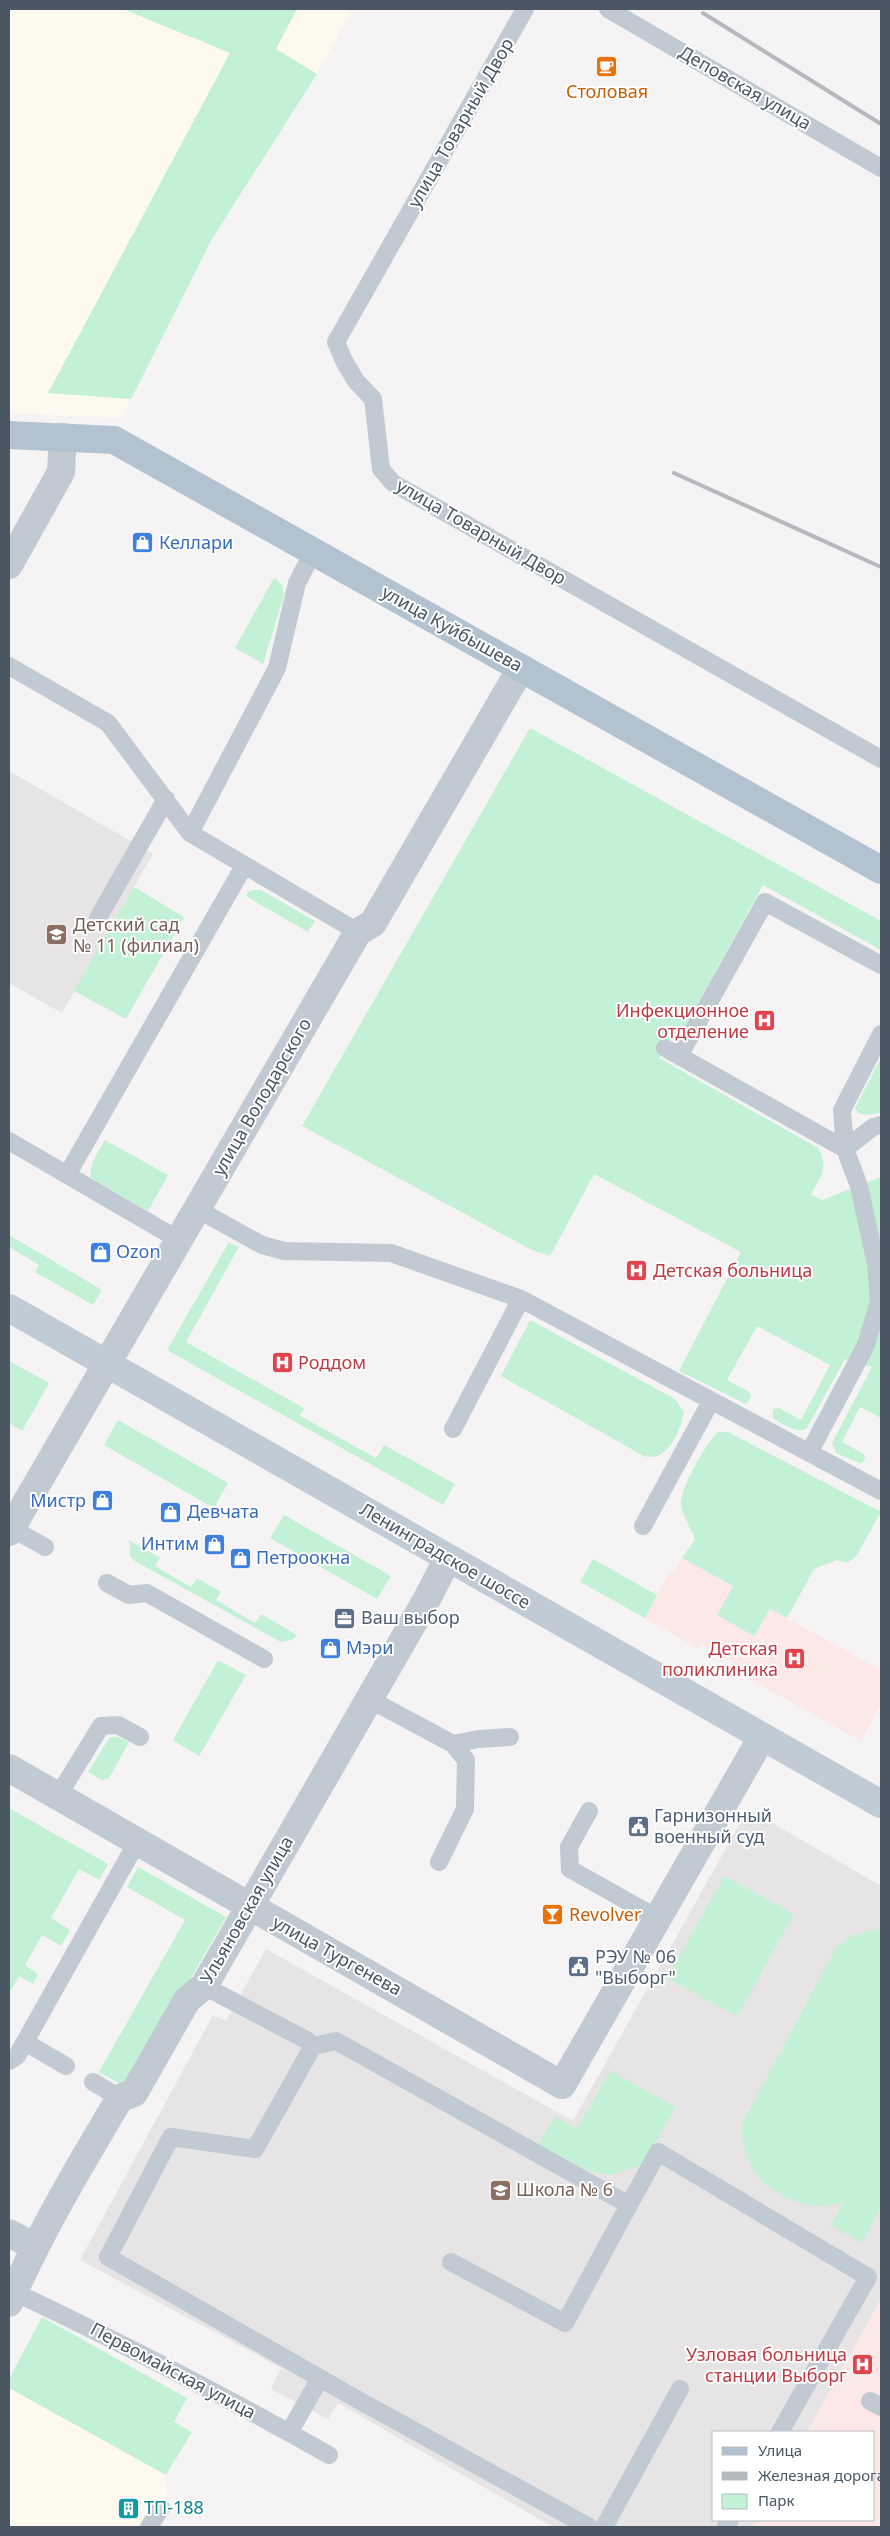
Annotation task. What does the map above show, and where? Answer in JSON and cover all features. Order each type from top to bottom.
[{"type":"main road","name":"улица Куйбышева","points":[[9,435],[114,440],[881,870]]},
{"type":"main road","name":"Ленинградское шоссе","points":[[9,1308],[881,1804]]},
{"type":"street","points":[[9,565],[61,472],[63,437]]},
{"type":"street","name":"улица Володарского","points":[[13,1516],[106,1364],[358,932],[373,923],[521,668]]},
{"type":"street","name":"Ульяновская улица","points":[[11,2297],[34,2247],[120,2098],[134,2093],[187,2000],[204,1986],[448,1558]]},
{"type":"street","points":[[659,1919],[762,1737]]},
{"type":"street","name":"улица Тургенева","points":[[9,1768],[562,2085],[659,1919]]},
{"type":"street","points":[[9,2233],[34,2247]]},
{"type":"lane","name":"улица Товарный Двор","points":[[525,9],[336,342],[352,374],[373,399],[381,469],[394,483],[881,760]]},
{"type":"lane","name":"Деповская улица","points":[[608,9],[881,168]]},
{"type":"lane","points":[[190,833],[277,668],[298,583],[313,552]]},
{"type":"lane","points":[[9,666],[108,723],[190,833],[358,932]]},
{"type":"lane","points":[[98,918],[166,799]]},
{"type":"lane","points":[[67,1175],[244,866]]},
{"type":"lane","points":[[845,1149],[672,1052],[765,902],[881,965]]},
{"type":"lane","points":[[809,1453],[866,1345],[880,1301],[876,1264],[861,1193],[845,1149],[842,1110],[881,1034]]},
{"type":"lane","points":[[845,1149],[873,1127],[881,1125]]},
{"type":"lane","points":[[9,1141],[179,1240]]},
{"type":"lane","points":[[197,1209],[262,1245],[284,1251],[391,1253],[521,1299],[881,1491]]},
{"type":"lane","points":[[453,1428],[521,1299]]},
{"type":"lane","points":[[642,1526],[711,1401]]},
{"type":"lane","points":[[13,1516],[45,1547]]},
{"type":"lane","points":[[108,1583],[129,1595],[147,1593],[264,1659]]},
{"type":"lane","points":[[369,1699],[453,1744],[466,1760],[465,1808],[439,1862]]},
{"type":"lane","points":[[58,1796],[94,1734],[101,1726],[118,1725],[140,1737]]},
{"type":"lane","points":[[453,1744],[479,1739],[510,1738]]},
{"type":"lane","points":[[589,1811],[569,1847],[570,1868],[659,1919]]},
{"type":"lane","points":[[9,2061],[17,2056],[136,1842]]},
{"type":"lane","points":[[204,1986],[308,2041],[313,2046]]},
{"type":"lane","points":[[589,2527],[320,2378],[108,2257],[171,2137],[254,2149],[313,2046],[336,2041],[629,2205]]},
{"type":"lane","points":[[25,2042],[66,2066]]},
{"type":"lane","points":[[93,2082],[120,2098]]},
{"type":"lane","points":[[452,2262],[565,2323],[658,2152],[868,2277],[781,2431]]},
{"type":"lane","name":"Первомайская улица","points":[[11,2297],[109,2337],[329,2455]]},
{"type":"lane","points":[[289,2433],[320,2378]]},
{"type":"lane","points":[[604,2527],[680,2389]]},
{"type":"lane","points":[[149,2527],[161,2508]]},
{"type":"shaded area","points":[[9,9],[353,9],[317,74],[212,239],[121,418],[9,413]]},
{"type":"shaded area","name":"Детский сад № 11 (филиал)","points":[[9,771],[153,854],[62,1013],[9,983]]},
{"type":"shaded area","name":"Детская поликлиника","points":[[682,1558],[733,1586],[717,1615],[754,1636],[770,1609],[881,1670],[881,1704],[861,1741],[741,1674],[743,1668],[702,1644],[699,1649],[645,1618],[670,1572],[673,1574]]},
{"type":"shaded area","name":"Школа № 6","points":[[748,1809],[881,1886],[881,2299],[808,2431],[712,2431],[712,2521],[757,2521],[753,2527],[553,2527],[338,2403],[328,2419],[271,2389],[281,2368],[80,2260],[213,2015],[226,2021],[266,1949],[573,2121]]},
{"type":"shaded area","name":"Узловая больница станции Выборг","points":[[881,2299],[881,2527],[753,2527],[757,2521],[875,2521],[875,2431],[808,2431]]},
{"type":"shaded area","points":[[9,2388],[166,2475],[168,2512],[159,2527],[9,2527]]},
{"type":"green space","points":[[123,9],[297,9],[276,49],[317,74],[212,239],[131,399],[48,393],[230,53]]},
{"type":"green space","points":[[274,578],[282,585],[284,595],[263,664],[235,648]]},
{"type":"green space","points":[[530,728],[881,921],[881,950],[763,885],[677,1041],[671,1037],[659,1058],[818,1148],[822,1156],[823,1167],[811,1195],[822,1200],[881,1177],[881,1418],[860,1407],[842,1442],[864,1454],[865,1459],[861,1464],[836,1453],[832,1443],[872,1367],[845,1359],[807,1428],[803,1430],[789,1428],[773,1418],[773,1409],[779,1408],[801,1420],[830,1365],[757,1326],[727,1380],[749,1392],[751,1397],[746,1404],[679,1371],[741,1252],[594,1174],[550,1256],[532,1250],[302,1126]]},
{"type":"green space","points":[[134,887],[184,917],[126,1019],[74,991]]},
{"type":"green space","points":[[261,890],[315,921],[308,932],[246,896],[249,891]]},
{"type":"green space","points":[[881,1058],[881,1113],[866,1115],[858,1113],[855,1108]]},
{"type":"green space","points":[[105,1140],[168,1175],[148,1211],[91,1178],[91,1168]]},
{"type":"green space","points":[[9,1235],[102,1290],[93,1305],[35,1272],[39,1265],[9,1247]]},
{"type":"green space","points":[[229,1242],[239,1247],[186,1342],[304,1408],[300,1416],[376,1458],[384,1445],[455,1484],[443,1505],[167,1350]]},
{"type":"green space","points":[[530,1320],[675,1399],[684,1412],[676,1436],[666,1450],[660,1455],[644,1456],[501,1376]]},
{"type":"green space","points":[[9,1361],[49,1383],[22,1431],[9,1423]]},
{"type":"green space","points":[[118,1420],[228,1483],[214,1508],[104,1445]]},
{"type":"green space","points":[[718,1432],[728,1432],[881,1512],[855,1558],[846,1563],[837,1560],[814,1569],[787,1618],[770,1609],[754,1636],[717,1615],[733,1586],[682,1558],[695,1539],[681,1506],[684,1489],[694,1467]]},
{"type":"green space","points":[[284,1515],[391,1576],[377,1599],[270,1538]]},
{"type":"green space","points":[[129,1540],[160,1558],[155,1566],[191,1587],[197,1578],[221,1592],[216,1600],[255,1623],[261,1614],[297,1635],[292,1640],[281,1642],[135,1561],[130,1556]]},
{"type":"green space","points":[[593,1559],[657,1595],[645,1618],[580,1582]]},
{"type":"green space","points":[[218,1660],[246,1675],[199,1756],[173,1740]]},
{"type":"green space","points":[[110,1737],[118,1737],[129,1742],[109,1778],[102,1780],[88,1772]]},
{"type":"green space","points":[[9,1808],[108,1864],[99,1880],[79,1869],[51,1918],[70,1930],[61,1946],[42,1935],[25,1965],[38,1974],[33,1984],[19,1976],[9,1994]]},
{"type":"green space","points":[[138,1867],[226,1917],[130,2084],[122,2085],[99,2072],[185,1920],[127,1887]]},
{"type":"green space","points":[[724,1876],[794,1914],[737,2016],[667,1978]]},
{"type":"green space","points":[[881,1928],[881,2206],[862,2243],[831,2225],[844,2201],[823,2206],[800,2203],[779,2194],[761,2180],[753,2169],[747,2154],[741,2126],[837,1946],[854,1935]]},
{"type":"green space","points":[[610,2071],[676,2107],[643,2164],[611,2175],[582,2170],[538,2145],[555,2116],[577,2129]]},
{"type":"green space","points":[[42,2317],[187,2398],[174,2422],[192,2432],[166,2475],[9,2388],[9,2379]]},
{"type":"railway","points":[[703,13],[881,124]]},
{"type":"railway","points":[[674,473],[881,567]]},
{"type":"place","name":"Столовая","points":[[607,67]]},
{"type":"place","name":"Келлари","points":[[143,543]]},
{"type":"place","name":"Детский сад № 11 (филиал)","points":[[57,935]]},
{"type":"place","name":"Инфекционное отделение","points":[[765,1021]]},
{"type":"place","name":"Ozon","points":[[100,1252]]},
{"type":"place","name":"Детская больница","points":[[637,1271]]},
{"type":"place","name":"Роддом","points":[[282,1363]]},
{"type":"place","name":"Мистр","points":[[102,1501]]},
{"type":"place","name":"Девчата","points":[[171,1512]]},
{"type":"place","name":"Интим","points":[[215,1544]]},
{"type":"place","name":"Петроокна","points":[[240,1558]]},
{"type":"place","name":"Ваш выбор","points":[[345,1618]]},
{"type":"place","name":"Мэри","points":[[330,1648]]},
{"type":"place","name":"Детская поликлиника","points":[[794,1659]]},
{"type":"place","name":"Гарнизонный военный суд","points":[[638,1826]]},
{"type":"place","name":"Revolver","points":[[553,1915]]},
{"type":"place","name":"РЭУ № 06 \"Выборг\"","points":[[579,1967]]},
{"type":"place","name":"Школа № 6","points":[[500,2190]]},
{"type":"place","name":"Узловая больница станции Выборг","points":[[863,2365]]},
{"type":"place","name":"ТП-188","points":[[128,2508]]}]
